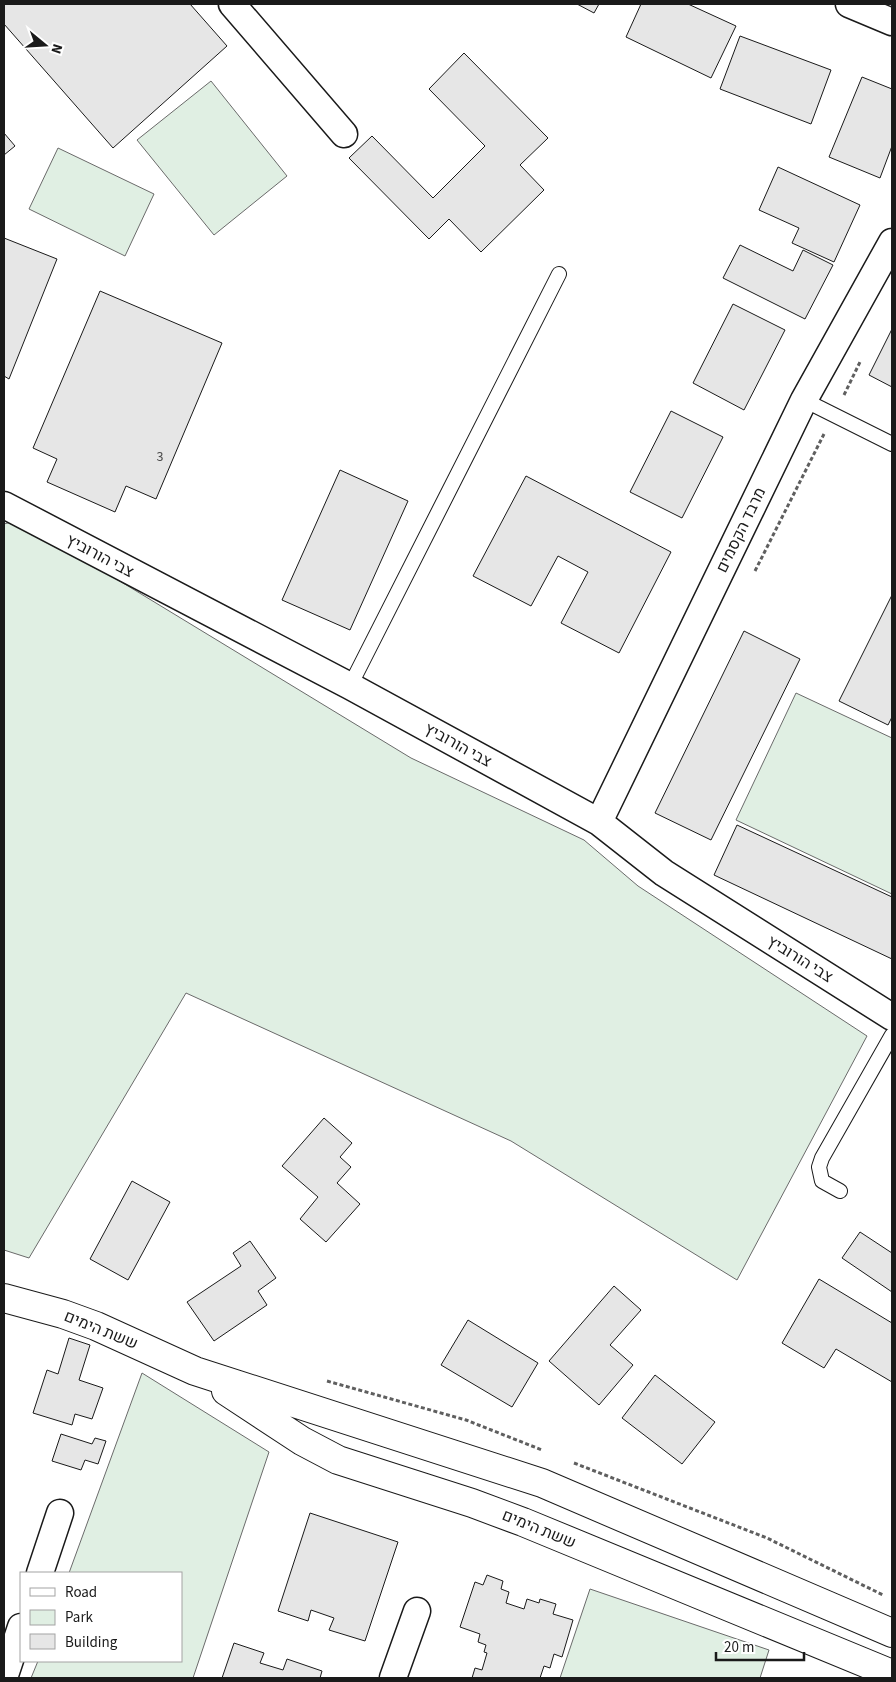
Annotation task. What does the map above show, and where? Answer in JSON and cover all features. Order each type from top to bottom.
[{"type":"street","points":[[232,4],[344,134]]},
{"type":"street","points":[[848,4],[892,22]]},
{"type":"street","name":"מרבד הקסמים","points":[[599,822],[804,400],[892,242]]},
{"type":"street","name":"צבי הורוביץ","points":[[4,505],[350,686],[599,822],[664,873],[892,1017]]},
{"type":"street","name":"ששת הימים","points":[[4,1298],[63,1314],[96,1326],[195,1372],[542,1483],[892,1633]]},
{"type":"street","name":"ששת הימים","points":[[195,1372],[296,1438],[338,1460],[472,1503],[523,1522],[892,1674]]},
{"type":"street","points":[[40,1572],[60,1513]]},
{"type":"street","points":[[393,1678],[416,1611]]},
{"type":"street","points":[[4,1678],[20,1630]]},
{"type":"lane","points":[[350,686],[559,274]]},
{"type":"lane","points":[[804,400],[892,444]]},
{"type":"lane","points":[[840,1191],[822,1181],[819,1167],[822,1158],[892,1035]]},
{"type":"path","points":[[754,572],[861,361]]},
{"type":"green space","points":[[211,81],[287,176],[214,235],[137,140]]},
{"type":"green space","points":[[58,148],[154,194],[125,256],[29,209]]},
{"type":"green space","points":[[11,522],[49,538],[411,758],[584,840],[638,886],[867,1036],[737,1280],[511,1141],[186,993],[29,1258],[4,1250],[4,524]]},
{"type":"green space","points":[[796,693],[892,738],[892,894],[736,820]]},
{"type":"green space","points":[[142,1373],[269,1452],[193,1678],[31,1678],[38,1662],[182,1662],[182,1572],[69,1572]]},
{"type":"green space","points":[[590,1589],[769,1650],[760,1678],[560,1678]]},
{"type":"building","points":[[4,4],[190,4],[227,46],[113,148],[4,24]]},
{"type":"building","points":[[577,4],[599,4],[594,13]]},
{"type":"building","points":[[641,4],[688,4],[736,26],[711,78],[626,37]]},
{"type":"building","points":[[740,36],[831,70],[811,124],[720,89]]},
{"type":"building","points":[[464,53],[548,138],[520,165],[544,190],[481,252],[449,219],[429,239],[349,158],[372,136],[433,198],[485,146],[429,89]]},
{"type":"building","points":[[862,77],[892,89],[892,146],[880,178],[829,157]]},
{"type":"building","points":[[4,133],[15,146],[4,155]]},
{"type":"building","points":[[778,167],[860,205],[834,262],[792,243],[799,228],[759,210]]},
{"type":"building","points":[[4,238],[57,259],[9,379],[4,376]]},
{"type":"building","points":[[740,245],[793,271],[803,250],[833,265],[805,319],[723,278]]},
{"type":"building","points":[[100,291],[222,343],[156,499],[126,486],[115,512],[47,482],[57,459],[33,448]]},
{"type":"building","points":[[733,304],[785,330],[744,410],[693,383]]},
{"type":"building","points":[[892,329],[892,387],[869,375]]},
{"type":"building","points":[[671,411],[723,437],[682,518],[630,492]]},
{"type":"building","points":[[340,470],[408,501],[350,630],[282,600]]},
{"type":"building","points":[[526,476],[671,552],[619,653],[561,623],[588,572],[558,556],[531,606],[473,576]]},
{"type":"building","points":[[892,595],[892,717],[888,725],[839,701]]},
{"type":"building","points":[[744,631],[800,659],[711,840],[655,813]]},
{"type":"building","points":[[737,825],[892,897],[892,959],[714,875]]},
{"type":"building","points":[[324,1118],[352,1143],[340,1157],[351,1167],[337,1183],[360,1204],[326,1242],[300,1219],[318,1197],[282,1166]]},
{"type":"building","points":[[132,1181],[170,1202],[128,1280],[90,1259]]},
{"type":"building","points":[[860,1232],[892,1253],[892,1292],[842,1258]]},
{"type":"building","points":[[250,1241],[276,1278],[258,1291],[267,1305],[214,1341],[187,1302],[241,1266],[233,1253]]},
{"type":"building","points":[[819,1279],[892,1323],[892,1382],[836,1349],[824,1368],[782,1343]]},
{"type":"building","points":[[614,1286],[641,1310],[610,1345],[633,1365],[599,1405],[549,1361]]},
{"type":"building","points":[[468,1320],[538,1363],[512,1407],[441,1365]]},
{"type":"building","points":[[69,1338],[90,1345],[79,1380],[103,1388],[92,1419],[75,1414],[72,1425],[33,1413],[47,1370],[58,1374]]},
{"type":"building","points":[[655,1375],[715,1422],[682,1464],[622,1418]]},
{"type":"building","points":[[61,1434],[92,1444],[95,1438],[106,1441],[98,1464],[85,1460],[81,1470],[52,1461]]},
{"type":"building","points":[[310,1513],[398,1542],[365,1641],[329,1630],[334,1618],[311,1610],[308,1621],[278,1611]]},
{"type":"building","points":[[487,1575],[503,1581],[501,1589],[509,1592],[506,1603],[524,1609],[527,1599],[539,1603],[540,1599],[556,1604],[553,1614],[573,1620],[562,1657],[554,1654],[550,1668],[544,1666],[540,1678],[472,1678],[475,1668],[482,1670],[487,1653],[484,1652],[486,1645],[478,1642],[480,1634],[460,1627],[475,1582],[483,1585]]},
{"type":"building","points":[[234,1643],[264,1653],[260,1663],[283,1670],[287,1659],[322,1671],[320,1678],[222,1678]]}]
